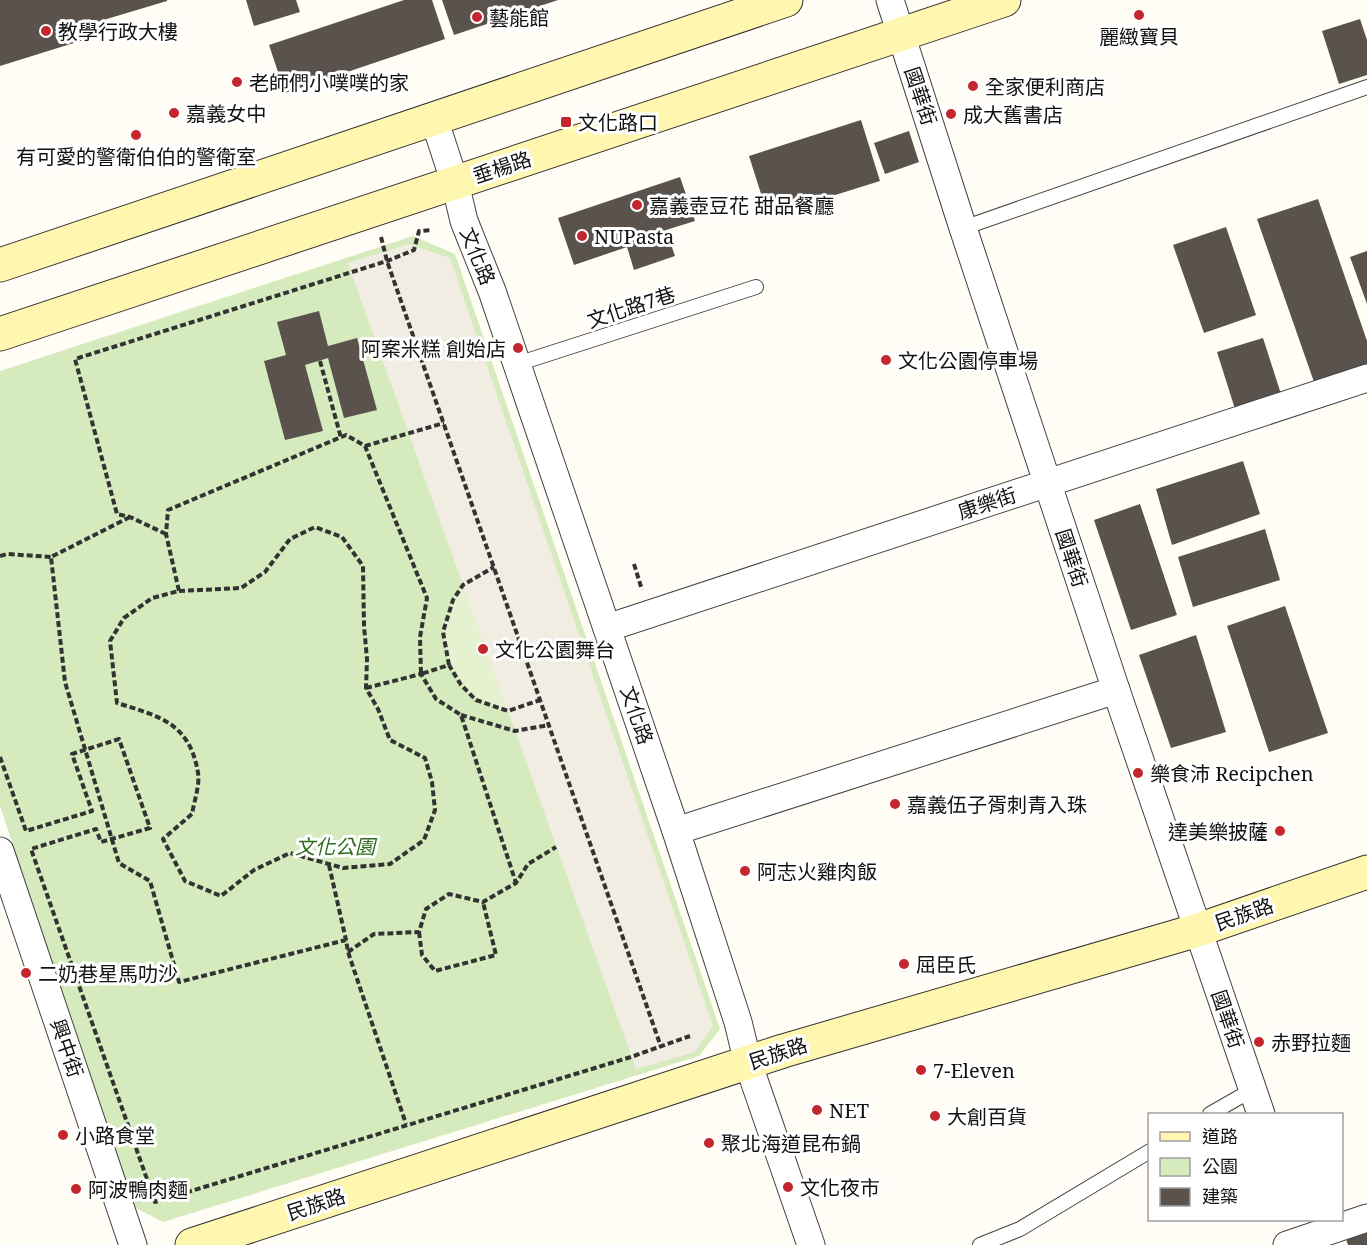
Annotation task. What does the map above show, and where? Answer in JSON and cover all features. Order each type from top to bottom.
[{"type":"street","points":[[0,265],[786,0]]},
{"type":"street","name":"國華街","points":[[890,0],[1047,483],[1261,1113]]},
{"type":"street","name":"垂楊路","points":[[0,334],[1004,0]]},
{"type":"street","name":"文化路","points":[[434,119],[455,183],[464,221],[492,291],[676,831],[735,1012],[748,1063],[811,1245]]},
{"type":"street","name":"康樂街","points":[[607,628],[1367,378]]},
{"type":"street","points":[[676,831],[1116,690]]},
{"type":"street","name":"興中街","points":[[0,851],[133,1245]]},
{"type":"street","name":"民族路","points":[[192,1245],[829,1037],[1198,930],[1367,872]]},
{"type":"street","points":[[1300,1237],[1367,1218]]},
{"type":"lane","points":[[963,228],[1367,87]]},
{"type":"lane","name":"文化路7巷","points":[[517,364],[756,287]]},
{"type":"lane","points":[[1212,1113],[1252,1089]]},
{"type":"lane","points":[[980,1245],[1020,1229],[1148,1152]]},
{"type":"path","points":[[374,210],[387,261],[661,1047]]},
{"type":"path","points":[[166,534],[130,517],[117,514],[75,359],[387,261],[414,250],[418,231],[432,230]]},
{"type":"path","points":[[320,361],[341,438]]},
{"type":"path","points":[[365,446],[444,423]]},
{"type":"path","points":[[179,591],[166,534],[168,510],[346,435],[365,446],[427,598],[420,637],[421,674],[436,699],[460,715],[515,731],[549,725]]},
{"type":"path","points":[[0,556],[7,554],[51,557],[130,517]]},
{"type":"path","points":[[315,527],[342,537],[363,566],[366,688],[378,709],[390,740],[425,758],[432,782],[435,810],[424,840],[390,864],[343,868],[290,853],[254,870],[221,896],[185,881],[163,839],[192,814],[199,775],[187,739],[159,716],[117,703],[110,641],[123,618],[152,598],[179,591],[241,588],[265,572],[290,539],[315,527]]},
{"type":"path","points":[[51,557],[65,682],[119,863],[150,881],[179,982],[346,940]]},
{"type":"path","points":[[494,567],[463,585],[453,600],[443,632],[449,665],[461,686],[476,700],[508,711],[540,700]]},
{"type":"path","points":[[366,688],[449,665]]},
{"type":"path","points":[[460,715],[516,883]]},
{"type":"path","points":[[0,757],[26,831],[92,811],[72,754],[119,739],[150,828],[101,842],[96,829],[31,849],[155,1202],[661,1047],[690,1036]]},
{"type":"path","points":[[483,902],[496,955],[435,971],[422,955],[419,932],[426,909],[449,894],[483,902],[516,883],[528,864],[556,847]]},
{"type":"path","points":[[329,865],[348,952],[406,1124]]},
{"type":"path","points":[[348,952],[374,934],[419,932]]},
{"type":"green space","name":"文化公園","points":[[413,236],[455,254],[720,1029],[699,1056],[163,1222],[132,1206],[0,806],[0,371]]},
{"type":"green space","name":"文化公園舞台","points":[[463,585],[540,700],[501,709],[476,700],[461,685],[449,665],[443,632],[453,600]]},
{"type":"shaded area","points":[[409,244],[450,258],[713,1026],[695,1052],[636,1069],[351,272],[348,263]]},
{"type":"building","name":"教學行政大樓","points":[[0,0],[167,1],[90,24],[93,37],[0,66]]},
{"type":"building","points":[[246,0],[296,0],[300,12],[254,26]]},
{"type":"building","points":[[404,0],[432,0],[445,39],[285,93],[269,45]]},
{"type":"building","name":"藝能館","points":[[442,0],[558,0],[454,35]]},
{"type":"building","points":[[1360,19],[1367,40],[1367,75],[1339,84],[1322,31]]},
{"type":"building","points":[[861,120],[880,181],[768,216],[749,156]]},
{"type":"building","points":[[909,131],[919,162],[885,174],[874,143]]},
{"type":"building","points":[[680,177],[695,221],[666,230],[675,256],[634,270],[627,247],[574,265],[558,218]]},
{"type":"building","points":[[1318,199],[1367,341],[1367,364],[1314,382],[1257,219]]},
{"type":"building","points":[[1226,227],[1256,315],[1204,333],[1173,245]]},
{"type":"building","points":[[1367,251],[1367,304],[1350,257]]},
{"type":"building","points":[[319,311],[328,346],[357,338],[377,410],[344,418],[328,358],[305,365],[323,431],[285,440],[264,361],[286,355],[277,322]]},
{"type":"building","points":[[1263,338],[1281,394],[1235,409],[1217,352]]},
{"type":"building","points":[[1243,461],[1260,514],[1172,545],[1156,489]]},
{"type":"building","points":[[1140,504],[1177,615],[1131,630],[1094,520]]},
{"type":"building","points":[[1265,529],[1280,580],[1193,607],[1178,557]]},
{"type":"building","points":[[1285,606],[1328,733],[1269,752],[1227,626]]},
{"type":"building","points":[[1196,635],[1226,732],[1171,748],[1139,655]]},
{"type":"building","points":[[1367,1229],[1367,1245],[1348,1245],[1345,1236]]},
{"type":"place","name":"麗緻寶貝","points":[[1139,15]]},
{"type":"place","name":"藝能館","points":[[477,17]]},
{"type":"place","name":"教學行政大樓","points":[[46,31]]},
{"type":"place","name":"老師們小噗噗的家","points":[[237,82]]},
{"type":"place","name":"全家便利商店","points":[[973,86]]},
{"type":"place","name":"嘉義女中","points":[[174,113]]},
{"type":"place","name":"成大舊書店","points":[[951,114]]},
{"type":"place","name":"文化路口","points":[[566,122]]},
{"type":"place","name":"有可愛的警衛伯伯的警衛室","points":[[136,135]]},
{"type":"place","name":"嘉義壺豆花 甜品餐廳","points":[[637,205]]},
{"type":"place","name":"NUPasta","points":[[582,236]]},
{"type":"place","name":"阿案米糕 創始店","points":[[518,348]]},
{"type":"place","name":"文化公園停車場","points":[[886,360]]},
{"type":"place","name":"文化公園舞台","points":[[483,649]]},
{"type":"place","name":"樂食沛 Recipchen","points":[[1138,773]]},
{"type":"place","name":"嘉義伍子胥刺青入珠","points":[[895,804]]},
{"type":"place","name":"達美樂披薩","points":[[1280,831]]},
{"type":"place","name":"阿志火雞肉飯","points":[[745,871]]},
{"type":"place","name":"屈臣氏","points":[[904,964]]},
{"type":"place","name":"二奶巷星馬叻沙","points":[[26,973]]},
{"type":"place","name":"赤野拉麵","points":[[1259,1042]]},
{"type":"place","name":"7-Eleven","points":[[921,1070]]},
{"type":"place","name":"NET","points":[[817,1110]]},
{"type":"place","name":"大創百貨","points":[[935,1116]]},
{"type":"place","name":"小路食堂","points":[[63,1135]]},
{"type":"place","name":"聚北海道昆布鍋","points":[[709,1143]]},
{"type":"place","name":"文化夜市","points":[[788,1187]]},
{"type":"place","name":"阿波鴨肉麵","points":[[76,1189]]}]
